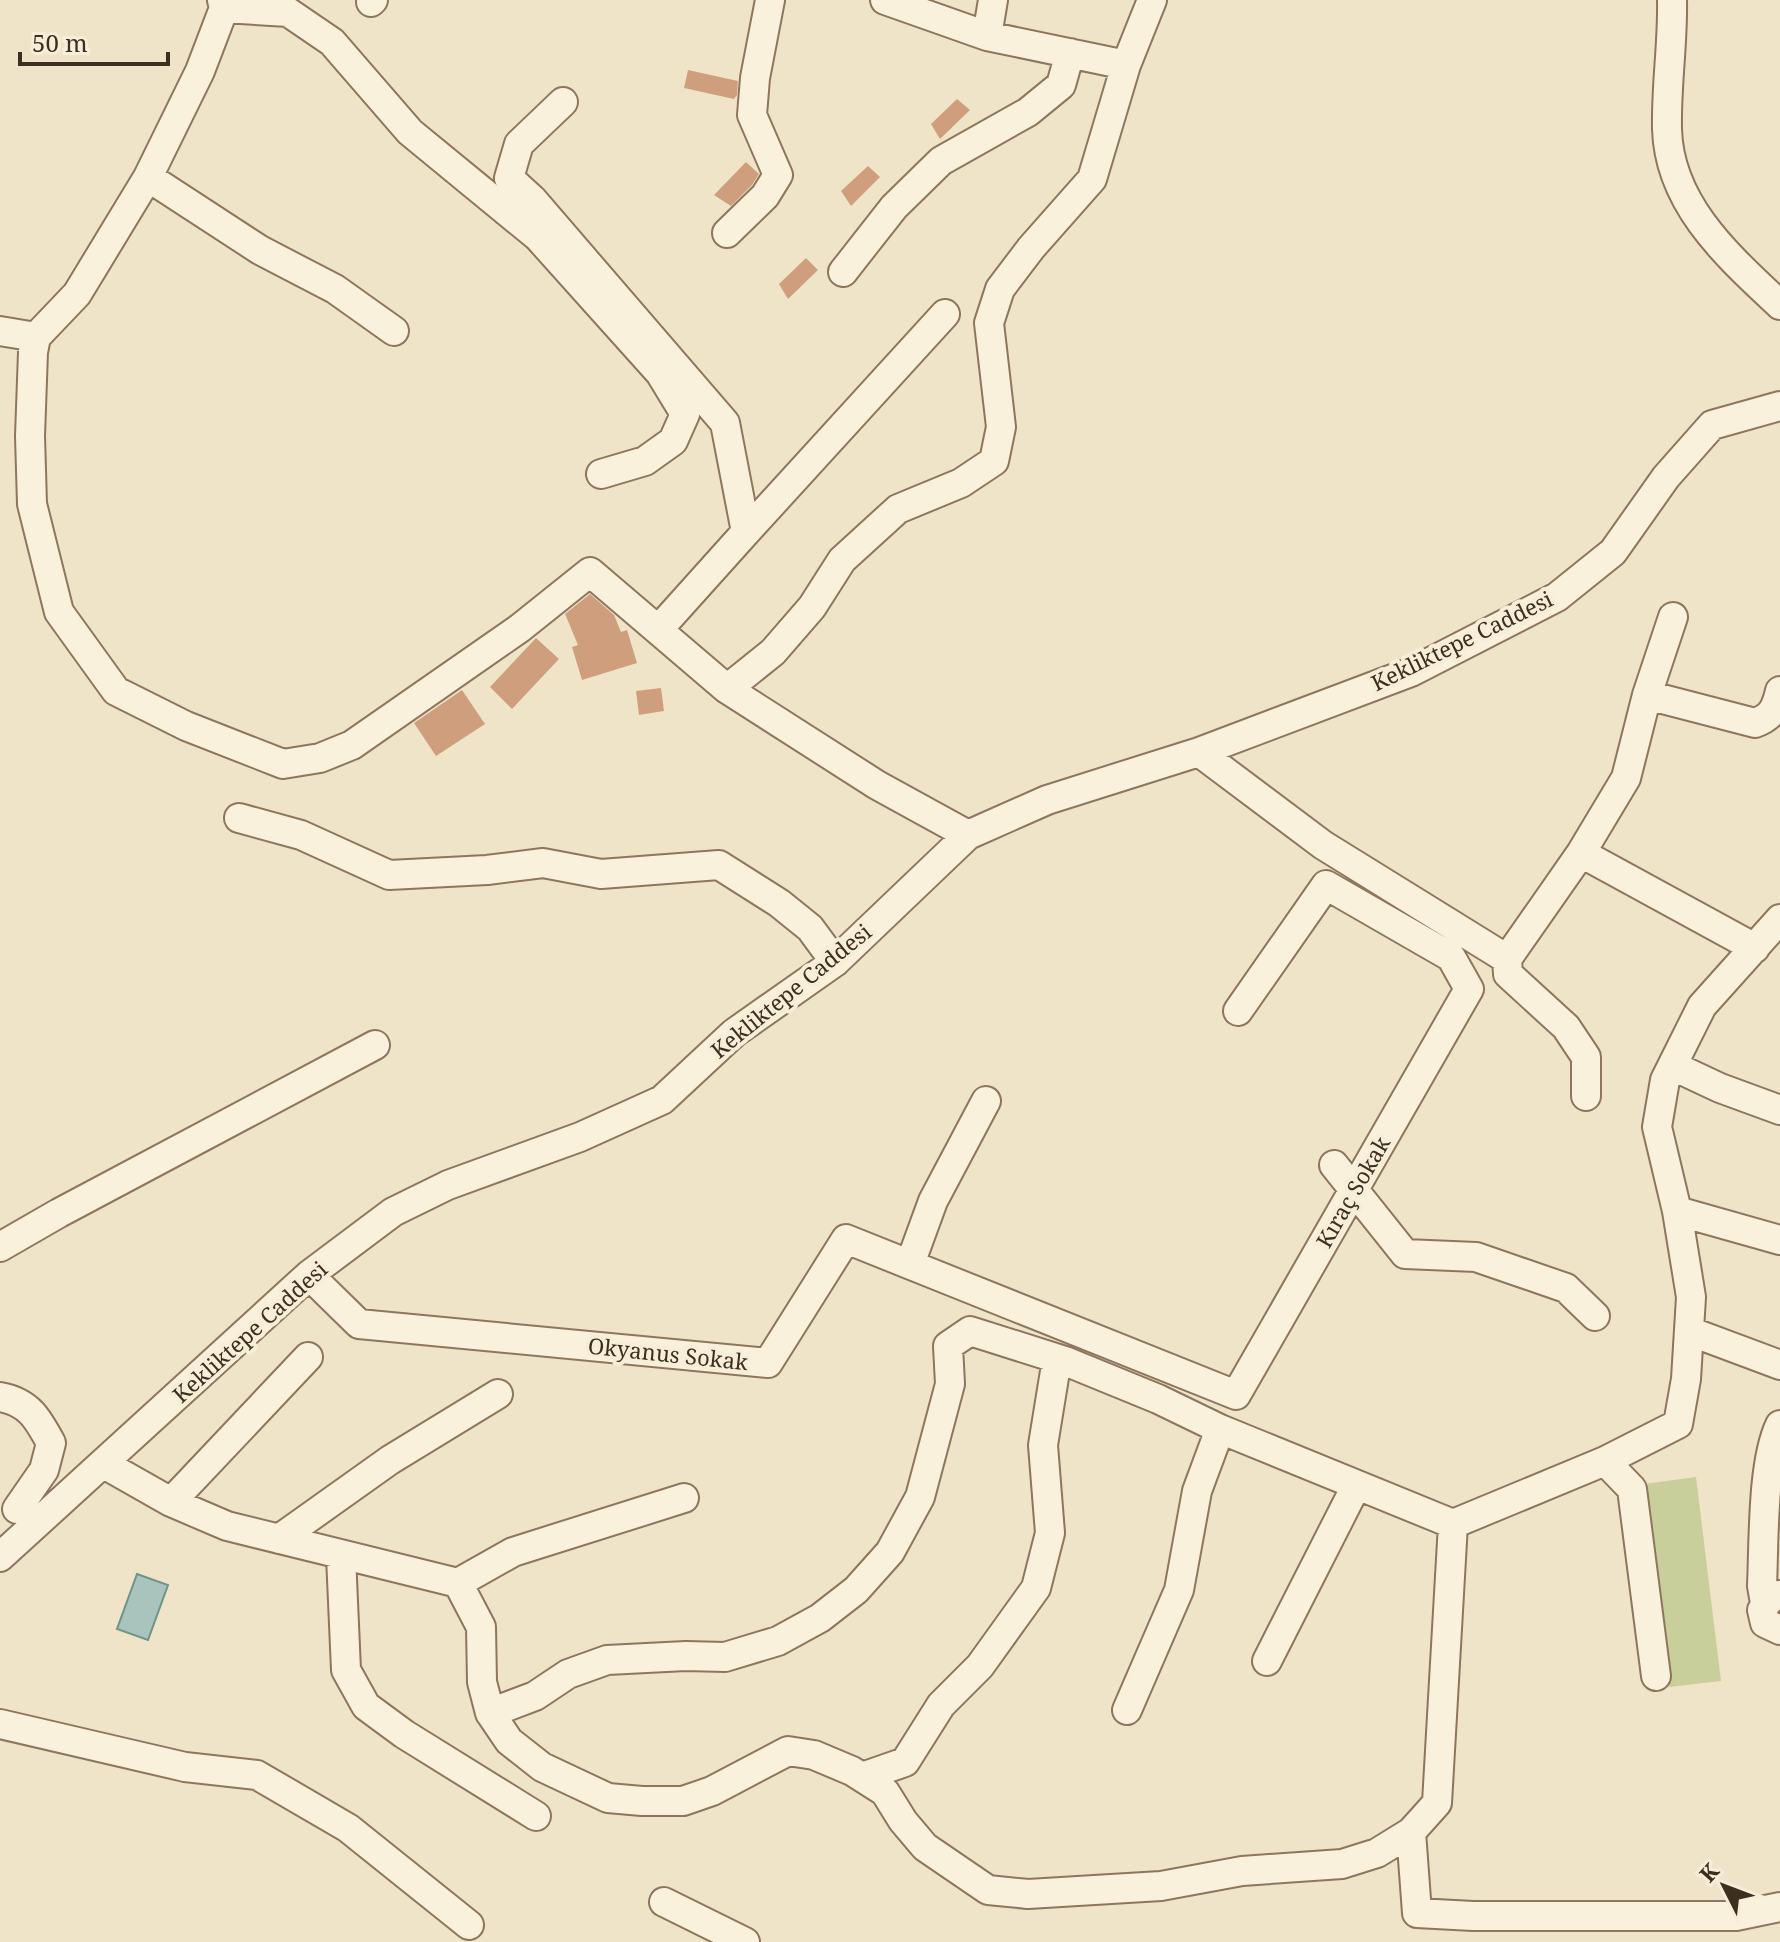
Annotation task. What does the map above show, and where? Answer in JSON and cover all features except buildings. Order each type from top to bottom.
[{"type":"street","points":[[727,233],[765,196],[778,175],[752,115],[755,78],[770,0]]},
{"type":"street","points":[[885,0],[987,36],[1126,65]]},
{"type":"street","points":[[987,36],[993,0]]},
{"type":"street","points":[[727,689],[773,652],[812,607],[842,560],[898,509],[961,483],[994,461],[1001,427],[989,323],[1000,289],[1031,248],[1092,179],[1126,65],[1152,0]]},
{"type":"street","points":[[1672,0],[1667,132],[1676,175],[1686,199],[1723,251],[1780,305]]},
{"type":"street","points":[[601,474],[645,461],[673,441],[685,414],[660,373],[538,237],[410,132],[332,42],[288,12],[223,4],[200,71],[148,177],[77,294],[36,337],[33,352],[30,436],[32,504],[59,612],[116,691],[186,726],[283,764],[320,758],[352,745],[520,628],[590,572],[727,689],[877,785],[968,835]]},
{"type":"street","points":[[843,272],[894,207],[941,161],[1028,112],[1061,85],[1070,53]]},
{"type":"street","points":[[563,102],[519,144],[509,178],[532,199],[725,423],[746,532]]},
{"type":"street","points":[[148,177],[260,250],[335,289],[394,331]]},
{"type":"street","points":[[658,630],[945,314]]},
{"type":"street","points":[[0,331],[36,337]]},
{"type":"street","name":"Kekliktepe Caddesi","points":[[0,1557],[309,1275],[393,1212],[448,1185],[580,1137],[662,1100],[734,1033],[835,962],[968,835],[1047,800],[1199,752],[1411,672],[1557,597],[1613,552],[1666,477],[1712,425],[1780,406]]},
{"type":"street","points":[[1586,1096],[1586,1057],[1566,1027],[1508,974],[1507,959],[1581,853],[1626,778],[1647,695],[1673,617]]},
{"type":"street","points":[[1647,695],[1755,723],[1768,718],[1780,691]]},
{"type":"street","points":[[1199,752],[1323,845],[1507,959]]},
{"type":"street","points":[[239,818],[301,835],[389,875],[487,870],[543,863],[601,874],[719,865],[790,911],[810,928],[835,962]]},
{"type":"street","points":[[1453,1524],[1605,1461],[1678,1424],[1686,1379],[1691,1297],[1677,1211],[1657,1127],[1665,1080],[1702,1006],[1771,932],[1581,853]]},
{"type":"street","name":"Kıraç Sokak","points":[[1236,1395],[1469,989],[1451,957],[1326,885],[1238,1011]]},
{"type":"street","points":[[0,1247],[375,1045]]},
{"type":"street","points":[[1673,1066],[1720,1088],[1780,1110]]},
{"type":"street","points":[[910,1264],[933,1201],[986,1101]]},
{"type":"street","points":[[1334,1165],[1405,1254],[1476,1257],[1566,1288],[1595,1316]]},
{"type":"street","points":[[1677,1211],[1780,1240]]},
{"type":"street","name":"Okyanus Sokak","points":[[309,1275],[359,1324],[768,1363],[846,1239],[1236,1395]]},
{"type":"street","points":[[490,1713],[535,1696],[568,1674],[607,1660],[725,1657],[778,1641],[820,1618],[856,1590],[890,1552],[920,1497],[950,1384],[948,1346],[970,1331],[1057,1359],[1158,1399],[1220,1429],[1453,1524]]},
{"type":"street","points":[[1689,1331],[1780,1365]]},
{"type":"street","points":[[171,1502],[308,1357]]},
{"type":"street","points":[[862,1777],[905,1762],[941,1705],[980,1666],[1036,1588],[1050,1533],[1043,1445],[1057,1359]]},
{"type":"street","points":[[279,1539],[390,1460],[498,1394]]},
{"type":"street","points":[[0,1397],[11,1399],[34,1413],[51,1443],[44,1470],[17,1509]]},
{"type":"street","points":[[1780,1425],[1773,1439],[1769,1462],[1762,1586],[1773,1599],[1762,1610],[1765,1623],[1780,1630]]},
{"type":"street","points":[[1127,1710],[1179,1590],[1197,1491],[1220,1429]]},
{"type":"street","points":[[1605,1461],[1632,1489],[1656,1676]]},
{"type":"street","points":[[104,1464],[171,1502],[227,1526],[458,1583],[513,1552],[684,1498]]},
{"type":"street","points":[[1267,1661],[1356,1486]]},
{"type":"street","points":[[458,1583],[481,1627],[482,1682],[490,1713],[509,1741],[542,1767],[608,1798],[683,1801],[712,1791],[788,1751],[814,1755],[862,1777],[885,1792],[903,1821],[925,1847],[988,1890],[1028,1894],[1161,1886],[1242,1871],[1342,1864],[1377,1853],[1411,1832],[1437,1803],[1453,1524]]},
{"type":"street","points":[[341,1556],[346,1670],[366,1706],[404,1734],[536,1816]]},
{"type":"street","points":[[3,1732],[185,1767],[257,1775],[348,1828],[469,1925]]},
{"type":"street","points":[[1411,1832],[1417,1913],[1476,1929],[1736,1916],[1780,1907]]},
{"type":"street","points":[[664,1902],[745,1942]]},
{"type":"green space","points":[[1696,1477],[1721,1681],[1669,1687],[1644,1484]]},
{"type":"water","points":[[137,1574],[168,1585],[148,1640],[117,1629]]}]
